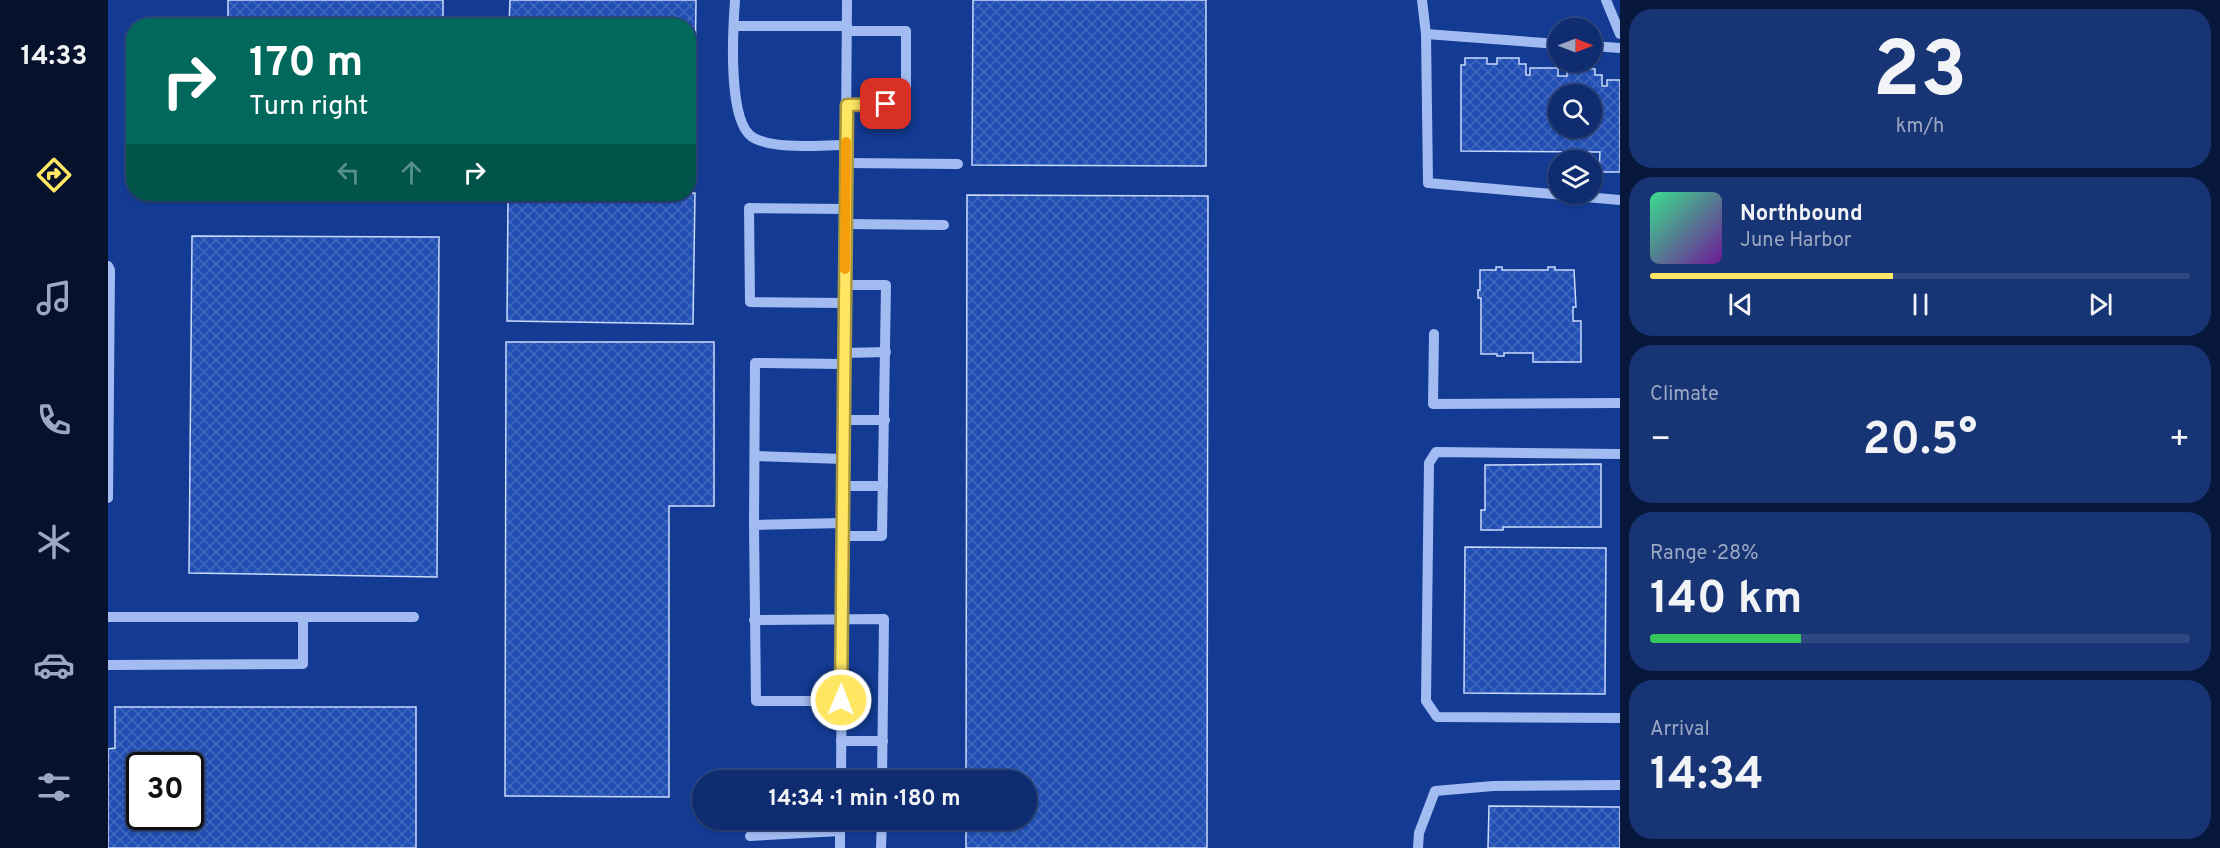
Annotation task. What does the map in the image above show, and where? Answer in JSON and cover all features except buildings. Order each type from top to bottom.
[{"type":"street","points":[[735,0],[735,97],[741,122],[751,138],[770,144],[846,145]]},
{"type":"street","points":[[841,770],[847,0]]},
{"type":"street","points":[[1422,0],[1426,34],[1428,183],[1620,200]]},
{"type":"street","points":[[1606,0],[1620,34]]},
{"type":"street","points":[[734,26],[906,31],[906,104],[847,105]]},
{"type":"street","points":[[1426,34],[1548,43]]},
{"type":"street","points":[[1602,47],[1620,48]]},
{"type":"street","points":[[846,163],[958,164]]},
{"type":"street","points":[[845,303],[750,302],[749,208],[846,209]]},
{"type":"street","points":[[845,224],[944,225]]},
{"type":"street","points":[[108,266],[110,282],[108,498]]},
{"type":"street","points":[[843,536],[882,536],[886,352],[886,285],[845,285]]},
{"type":"street","points":[[1434,334],[1433,404],[1620,403]]},
{"type":"street","points":[[841,700],[756,701],[755,363],[844,358],[886,352]]},
{"type":"street","points":[[844,420],[885,420]]},
{"type":"street","points":[[1620,454],[1436,452],[1429,463],[1426,701],[1437,717],[1620,718]]},
{"type":"street","points":[[755,456],[843,459]]},
{"type":"street","points":[[843,486],[883,486]]},
{"type":"street","points":[[754,525],[843,523]]},
{"type":"street","points":[[108,617],[414,617]]},
{"type":"street","points":[[108,665],[303,664],[303,617]]},
{"type":"street","points":[[754,620],[884,619],[882,770]]},
{"type":"street","points":[[841,741],[883,741]]},
{"type":"street","points":[[1418,848],[1419,834],[1435,791],[1493,786],[1620,785]]},
{"type":"street","points":[[881,848],[882,830]]},
{"type":"street","points":[[750,836],[840,831],[840,848]]},
{"type":"slow traffic","points":[[845,269],[846,142]]},
{"type":"route","points":[[841,700],[847,105],[886,104]]}]
